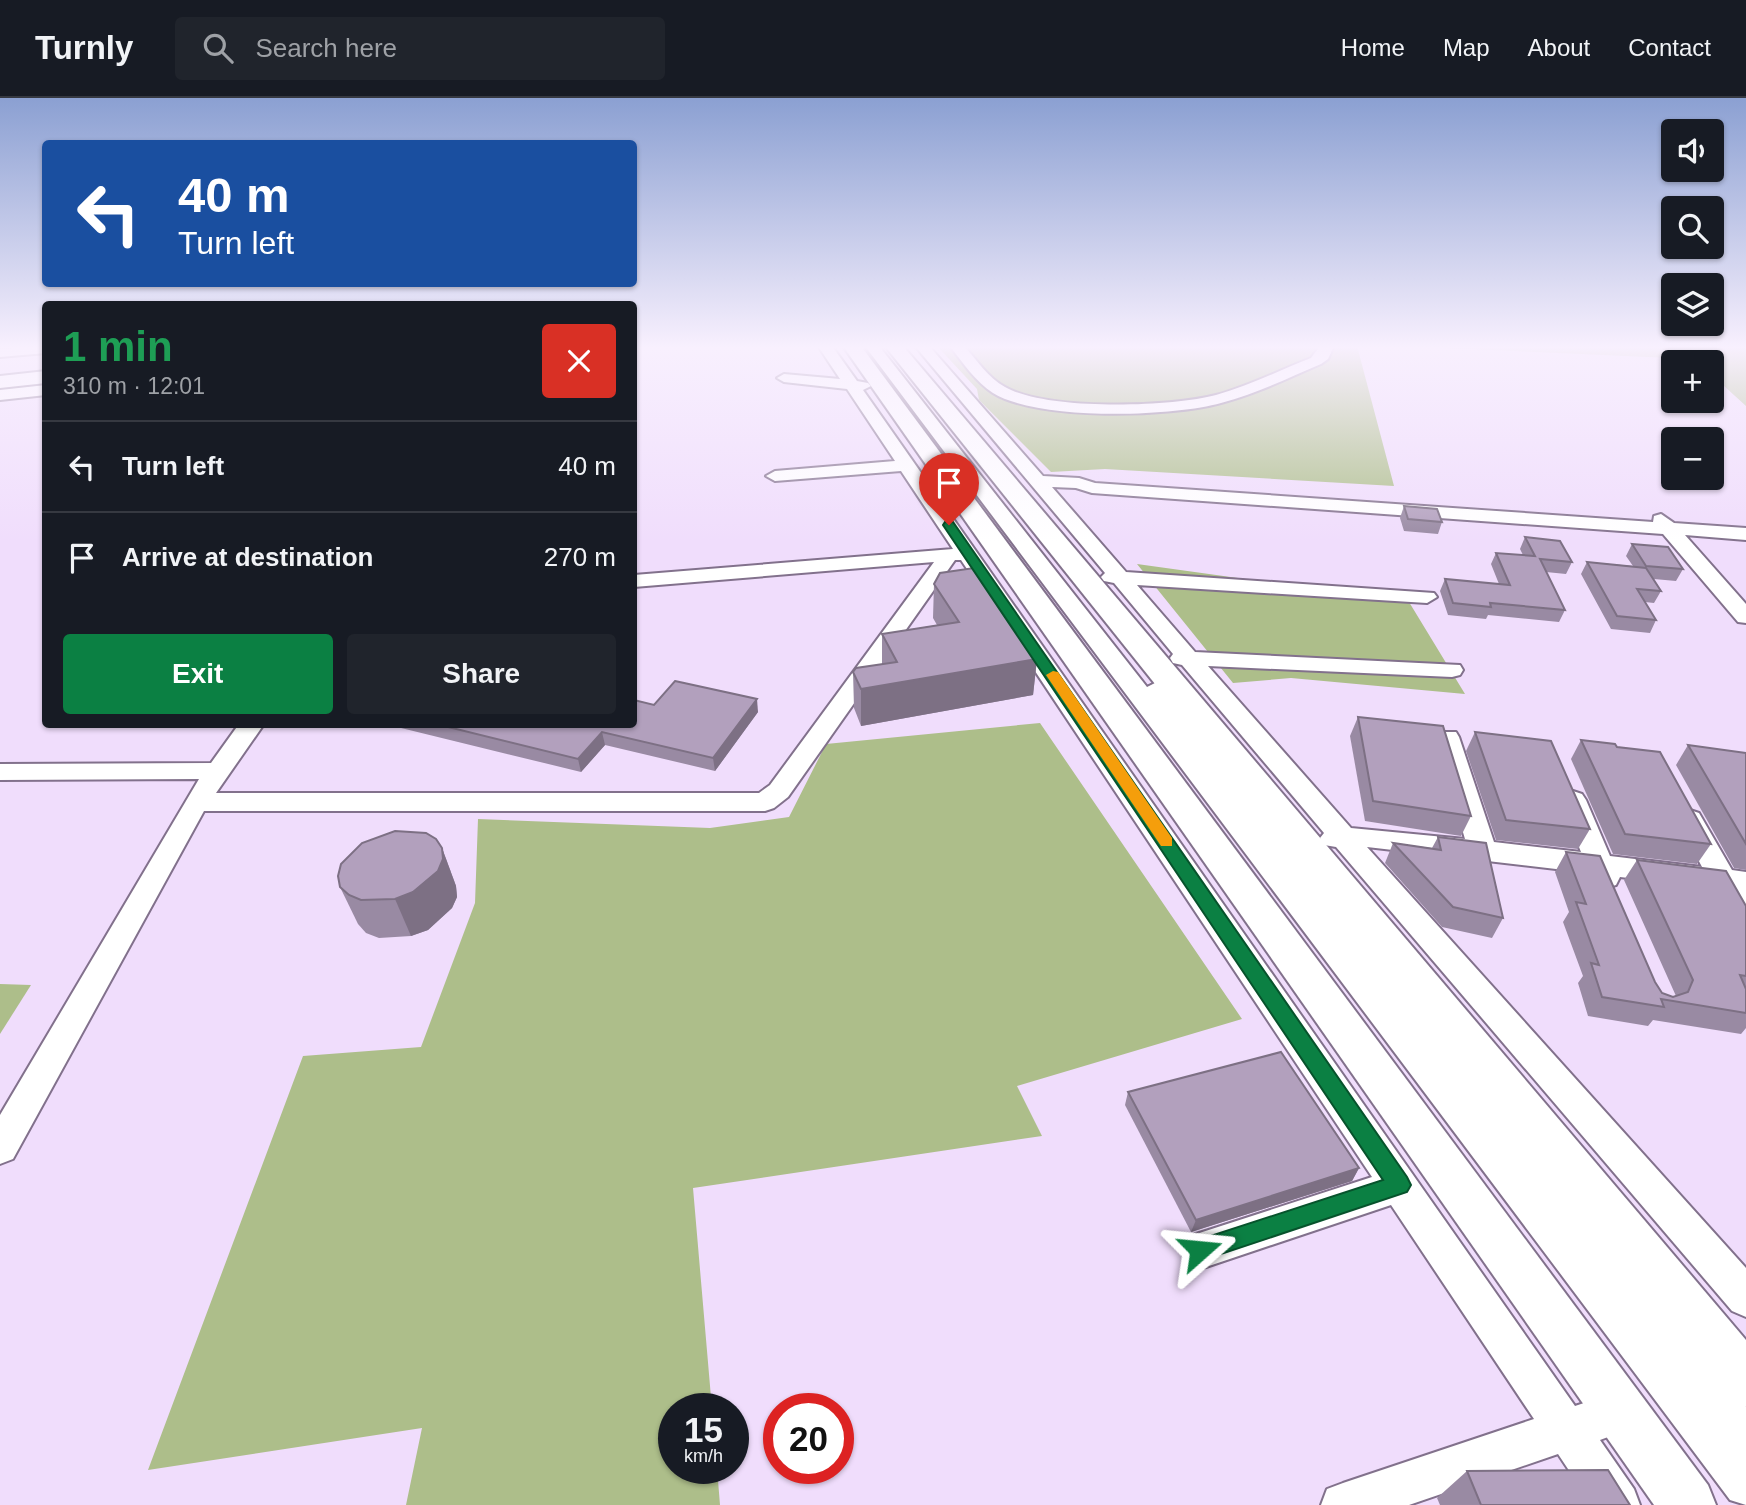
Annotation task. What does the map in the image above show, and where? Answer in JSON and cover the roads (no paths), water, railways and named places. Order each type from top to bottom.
[{"type":"main road","points":[[883,412],[972,553],[1688,1505]]},
{"type":"main road","points":[[948,412],[1746,1381]]},
{"type":"street","points":[[880,412],[908,465],[972,553],[1618,1505]]},
{"type":"street","points":[[922,412],[1746,1484]]},
{"type":"street","points":[[936,412],[1528,1157],[1746,1443]]},
{"type":"street","points":[[978,412],[1342,836],[1746,1297]]},
{"type":"street","points":[[775,477],[908,465]]},
{"type":"street","points":[[1038,481],[1079,483],[1092,488],[1663,522],[1746,522]]},
{"type":"street","points":[[1663,522],[1746,534]]},
{"type":"street","points":[[1663,522],[1746,617]]},
{"type":"street","points":[[637,581],[972,553]]},
{"type":"street","points":[[196,802],[765,802],[779,791],[972,553]]},
{"type":"street","points":[[1083,575],[1427,597]]},
{"type":"street","points":[[1150,657],[1452,670]]},
{"type":"street","points":[[0,1148],[196,802],[249,728]]},
{"type":"street","points":[[1447,737],[1483,852]]},
{"type":"street","points":[[0,772],[218,771]]},
{"type":"street","points":[[1563,777],[1617,903]]},
{"type":"street","points":[[1680,801],[1734,880],[1746,922]]},
{"type":"street","points":[[1305,844],[1342,836],[1371,836],[1483,852],[1734,880]]},
{"type":"street","points":[[1200,1250],[1399,1185]]},
{"type":"street","points":[[1368,1501],[1620,1412]]}]
